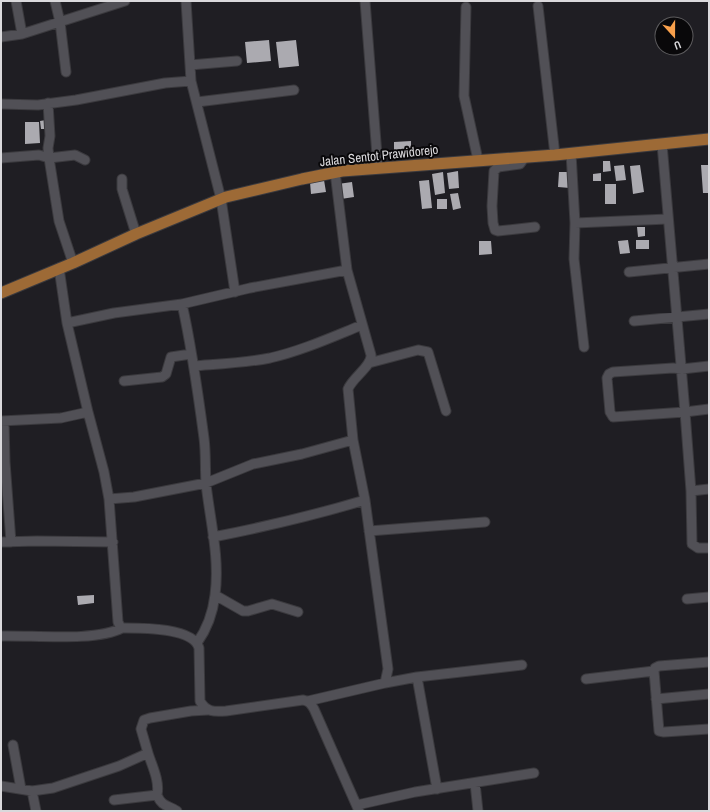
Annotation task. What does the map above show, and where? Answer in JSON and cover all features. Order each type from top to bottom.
[{"type":"main road","name":"Jalan Sentot Prawidorejo","points":[[1,293],[73,263],[136,234],[221,200],[335,172],[555,155],[709,139]]},
{"type":"street","points":[[16,1],[22,34]]},
{"type":"street","points":[[55,1],[60,22],[66,72]]},
{"type":"street","points":[[1,37],[22,34],[125,1]]},
{"type":"street","points":[[186,1],[191,81],[221,200],[235,292]]},
{"type":"street","points":[[365,1],[378,168]]},
{"type":"street","points":[[466,6],[464,96],[478,160]]},
{"type":"street","points":[[538,6],[555,155]]},
{"type":"street","points":[[190,65],[237,60]]},
{"type":"street","points":[[1,104],[38,105],[165,83],[191,81]]},
{"type":"street","points":[[197,102],[294,90]]},
{"type":"street","points":[[48,103],[50,136],[48,148],[49,158],[59,221],[73,263]]},
{"type":"street","points":[[662,144],[682,369],[691,491],[692,544],[698,548],[709,548]]},
{"type":"street","points":[[571,153],[575,223],[574,259],[584,347]]},
{"type":"street","points":[[1,158],[39,155],[49,158],[75,155],[85,160]]},
{"type":"street","points":[[525,157],[520,164],[498,167],[494,170],[492,206],[493,223],[494,228],[498,231],[535,227]]},
{"type":"street","points":[[335,172],[347,270],[372,359],[351,382],[348,389],[353,440],[365,500],[388,669],[385,683]]},
{"type":"street","points":[[122,179],[122,189],[136,234]]},
{"type":"street","points":[[575,223],[668,219]]},
{"type":"street","points":[[629,272],[709,264]]},
{"type":"street","points":[[59,268],[67,323],[104,472],[109,499],[118,622],[122,628]]},
{"type":"street","points":[[67,323],[114,313],[182,304],[347,270]]},
{"type":"street","points":[[182,304],[194,366],[204,440],[206,483],[216,571],[215,595],[206,631],[198,643],[200,701],[203,706],[214,712],[226,711],[308,700],[385,683],[417,678],[522,665]]},
{"type":"street","points":[[634,321],[709,314]]},
{"type":"street","points":[[194,366],[270,358],[311,345],[362,325]]},
{"type":"street","points":[[369,363],[418,350],[428,352],[446,411]]},
{"type":"street","points":[[124,381],[162,377],[166,374],[171,357],[191,354]]},
{"type":"street","points":[[709,366],[682,369],[613,372],[609,374],[607,378],[610,412],[613,417],[709,409]]},
{"type":"street","points":[[11,542],[3,421],[62,418],[88,412]]},
{"type":"street","points":[[109,499],[134,497],[206,483],[253,464],[302,454],[353,440]]},
{"type":"street","points":[[691,491],[709,489]]},
{"type":"street","points":[[213,537],[293,520],[365,500]]},
{"type":"street","points":[[369,531],[485,522]]},
{"type":"street","points":[[1,542],[113,542]]},
{"type":"street","points":[[215,595],[243,611],[272,604],[298,612]]},
{"type":"street","points":[[687,599],[709,597]]},
{"type":"street","points":[[1,636],[94,636],[122,628],[159,629],[188,636],[198,643]]},
{"type":"street","points":[[586,679],[654,671],[655,668],[659,666],[709,662]]},
{"type":"street","points":[[654,671],[659,731],[709,729]]},
{"type":"street","points":[[417,678],[437,789]]},
{"type":"street","points":[[656,699],[709,694]]},
{"type":"street","points":[[308,700],[314,709],[358,808],[415,792],[534,773]]},
{"type":"street","points":[[177,811],[163,805],[157,795],[158,786],[141,728],[144,720],[150,718],[191,711],[208,710]]},
{"type":"street","points":[[13,745],[20,789]]},
{"type":"street","points":[[1,786],[32,791],[53,788],[119,766],[148,753]]},
{"type":"street","points":[[475,783],[478,811]]},
{"type":"street","points":[[32,791],[36,811]]},
{"type":"street","points":[[114,800],[157,795]]},
{"type":"building","points":[[269,40],[271,61],[247,63],[245,42]]},
{"type":"building","points":[[296,40],[299,66],[279,68],[276,42]]},
{"type":"building","points":[[46,120],[47,129],[41,129],[40,121]]},
{"type":"building","points":[[25,122],[39,122],[40,143],[25,144]]},
{"type":"building","points":[[411,141],[411,153],[394,153],[394,142]]},
{"type":"building","points":[[603,161],[610,161],[611,171],[603,172]]},
{"type":"building","points":[[624,165],[626,180],[616,181],[614,166]]},
{"type":"building","points":[[640,165],[644,192],[633,194],[630,166]]},
{"type":"building","points":[[701,165],[709,165],[709,193],[703,193]]},
{"type":"building","points":[[458,171],[459,188],[449,189],[447,173]]},
{"type":"building","points":[[443,172],[445,193],[435,195],[432,174]]},
{"type":"building","points":[[559,172],[571,172],[570,188],[558,187]]},
{"type":"building","points":[[601,173],[601,181],[593,181],[593,174]]},
{"type":"building","points":[[324,180],[326,192],[311,194],[310,182]]},
{"type":"building","points":[[429,180],[432,208],[422,209],[419,181]]},
{"type":"building","points":[[352,182],[354,197],[341,199],[338,184]]},
{"type":"building","points":[[605,184],[616,184],[616,204],[605,204]]},
{"type":"building","points":[[458,193],[461,208],[453,210],[450,194]]},
{"type":"building","points":[[437,199],[447,199],[447,209],[437,209]]},
{"type":"building","points":[[637,227],[645,227],[645,236],[638,237]]},
{"type":"building","points":[[628,240],[630,253],[620,254],[618,241]]},
{"type":"building","points":[[636,240],[649,240],[649,249],[636,249]]},
{"type":"building","points":[[479,241],[491,241],[492,254],[479,255]]},
{"type":"building","points":[[94,595],[94,603],[78,605],[77,596]]}]
